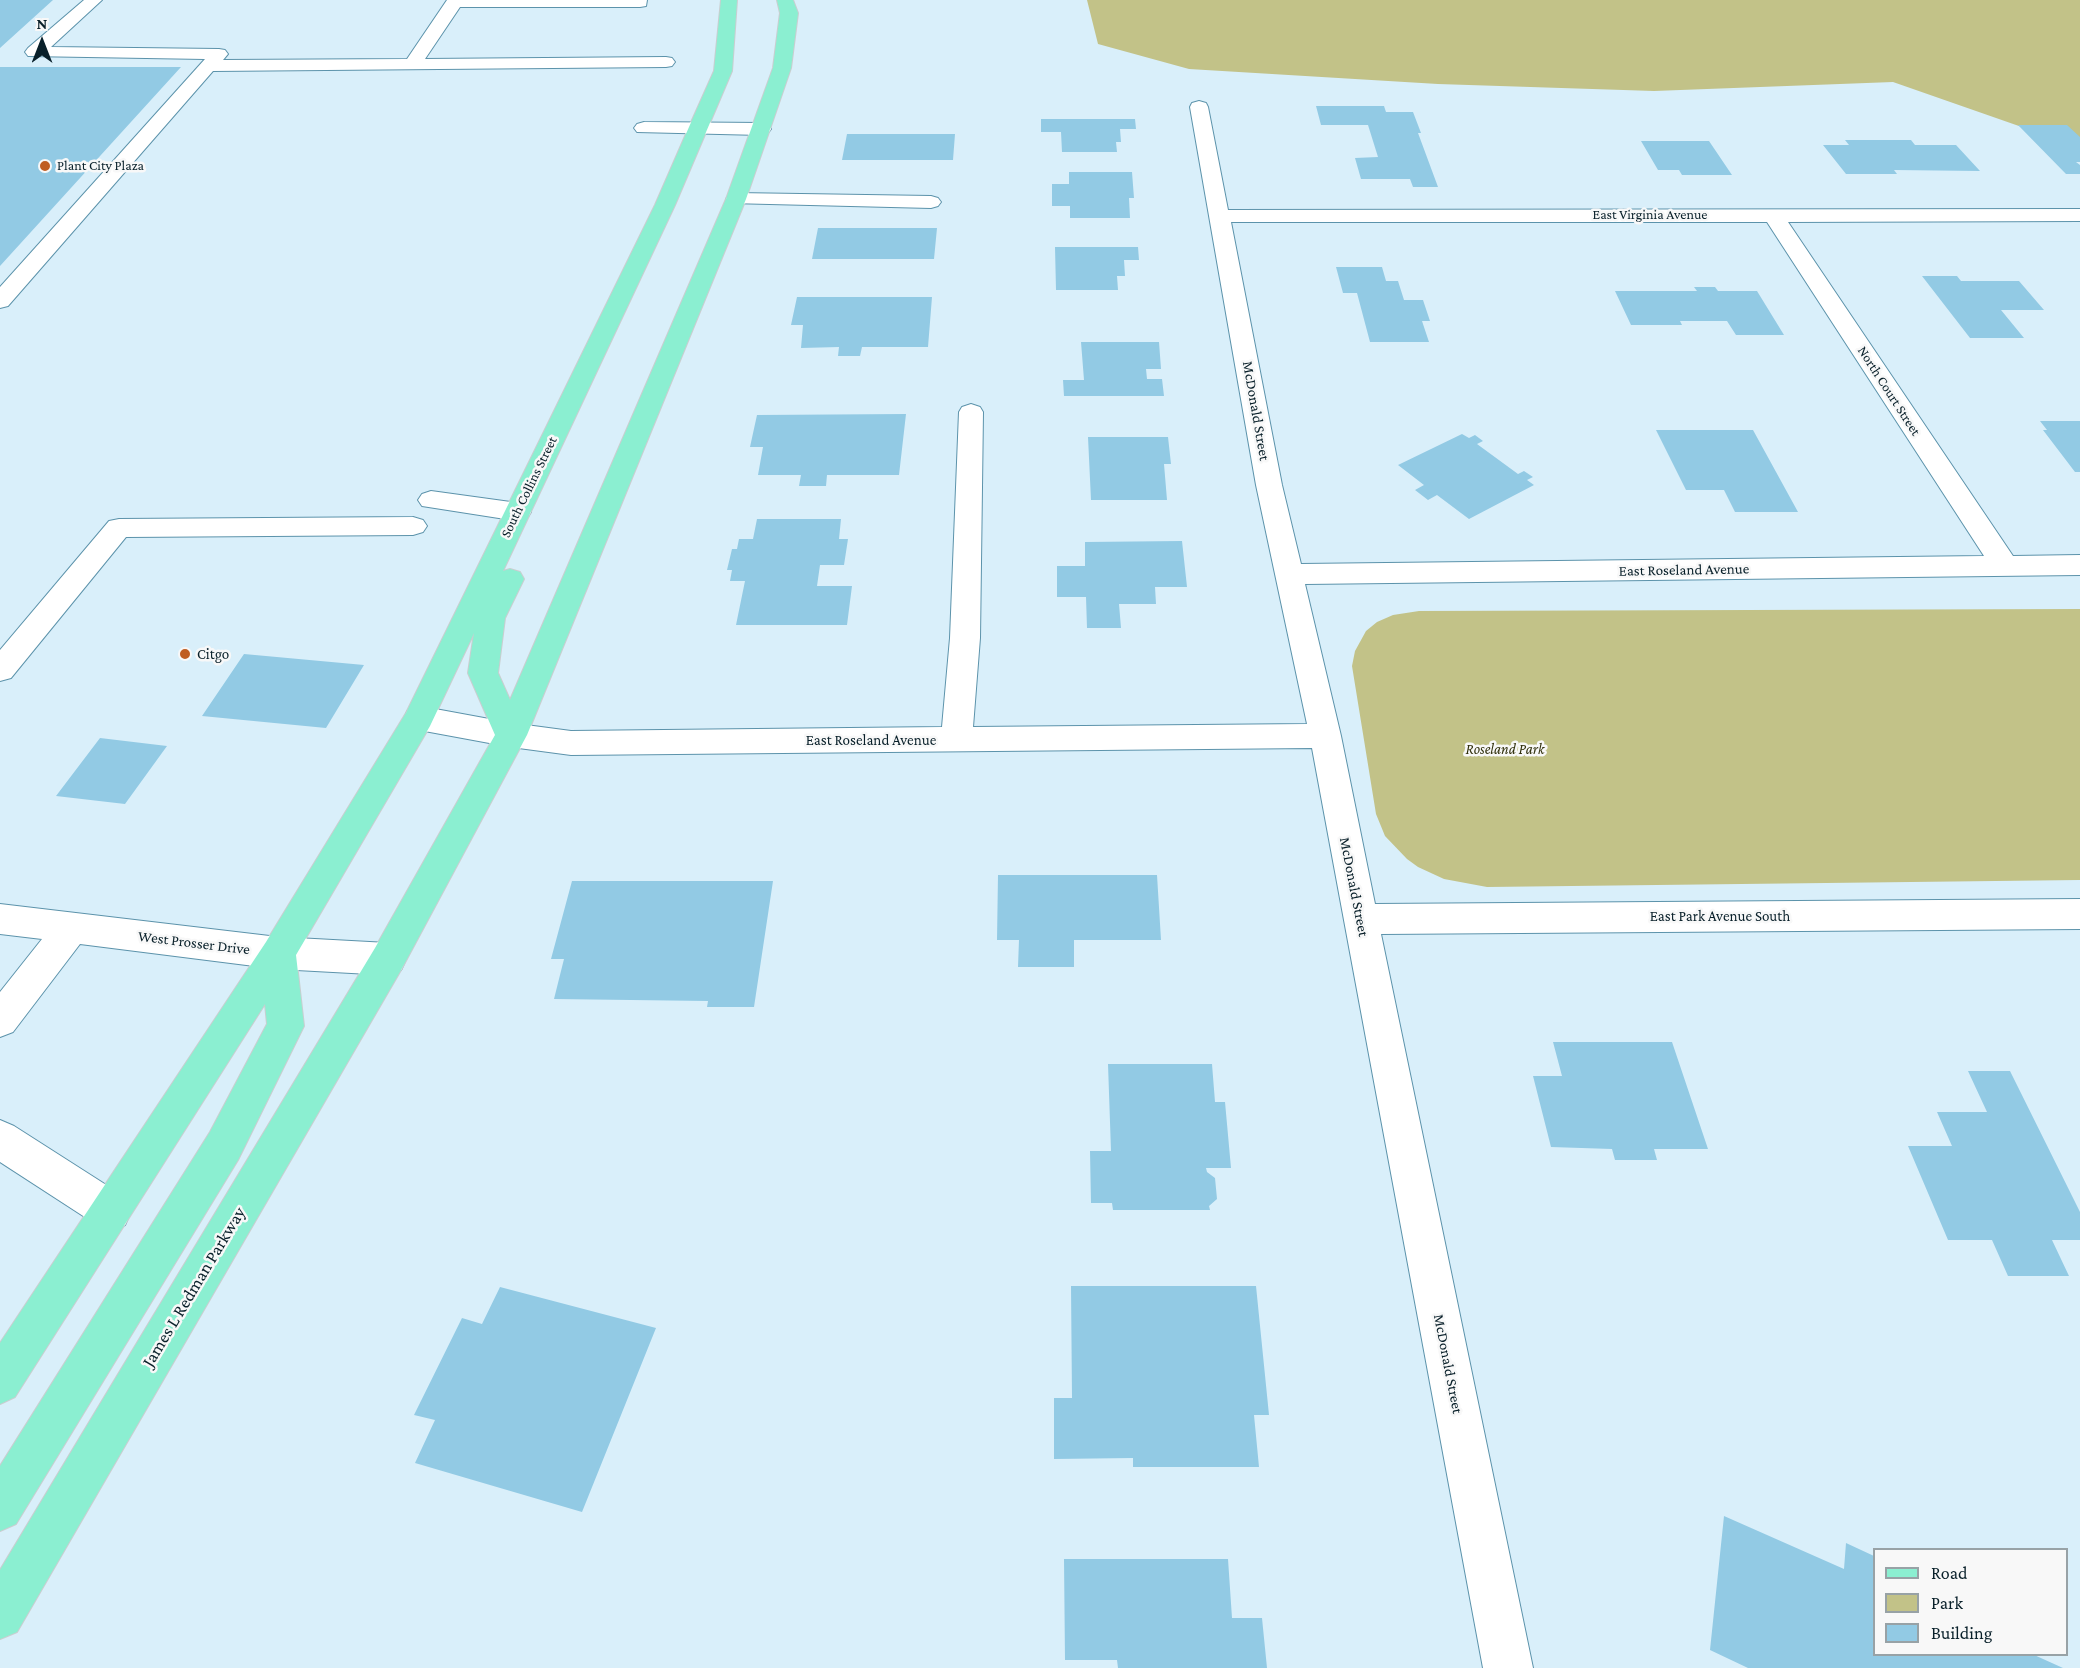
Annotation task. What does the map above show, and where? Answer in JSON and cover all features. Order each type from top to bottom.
[{"type":"main road","name":"South Collins Street","points":[[278,953],[419,718],[665,205],[723,70],[729,0]]},
{"type":"main road","points":[[388,959],[511,735],[736,199],[782,68],[785,4]]},
{"type":"main road","points":[[511,735],[483,673],[491,618],[532,531],[579,386]]},
{"type":"main road","points":[[0,1382],[278,953]]},
{"type":"main road","points":[[0,1508],[224,1146],[286,1026],[278,953]]},
{"type":"main road","name":"James L Redman Parkway","points":[[0,1615],[388,959]]},
{"type":"street","points":[[0,301],[219,54],[34,52],[94,0]]},
{"type":"street","points":[[412,64],[455,1],[640,2]]},
{"type":"street","points":[[210,66],[666,62]]},
{"type":"street","name":"McDonald Street","points":[[1199,107],[1269,485],[1325,736],[1508,1668]]},
{"type":"street","points":[[644,128],[761,129]]},
{"type":"street","points":[[736,199],[931,202]]},
{"type":"street","name":"North Court Street","points":[[1773,215],[2005,566]]},
{"type":"street","name":"East Virginia Avenue","points":[[1221,216],[2080,215]]},
{"type":"street","points":[[956,740],[965,638],[970,412]]},
{"type":"street","points":[[431,500],[518,512]]},
{"type":"street","points":[[0,670],[119,528],[413,526]]},
{"type":"street","name":"East Roseland Avenue","points":[[1289,574],[2080,566]]},
{"type":"street","name":"East Roseland Avenue","points":[[419,718],[511,735],[571,743],[1325,736]]},
{"type":"street","name":"East Park Avenue South","points":[[1360,919],[2080,914]]},
{"type":"street","name":"West Prosser Drive","points":[[0,919],[278,953],[388,959]]},
{"type":"street","points":[[0,1020],[72,928]]},
{"type":"street","points":[[0,1139],[111,1211]]},
{"type":"green space","points":[[1087,0],[2080,0],[2080,137],[2059,140],[1893,82],[1654,91],[1438,84],[1189,69],[1098,44]]},
{"type":"green space","name":"Roseland Park","points":[[2080,609],[2080,880],[1487,887],[1444,879],[1418,867],[1385,836],[1376,814],[1352,666],[1355,651],[1366,631],[1377,622],[1393,615],[1419,611]]},
{"type":"building","points":[[0,0],[53,0],[0,48]]},
{"type":"building","name":"Plant City Plaza","points":[[0,67],[181,67],[0,266]]},
{"type":"building","points":[[1316,106],[1384,106],[1386,112],[1413,112],[1421,133],[1418,133],[1438,187],[1413,187],[1410,179],[1361,179],[1355,158],[1378,157],[1368,125],[1321,125]]},
{"type":"building","points":[[1041,119],[1135,119],[1136,129],[1120,129],[1121,142],[1116,142],[1117,152],[1062,152],[1061,132],[1041,132]]},
{"type":"building","points":[[2018,125],[2067,125],[2080,137],[2080,162],[2076,162],[2080,165],[2080,174],[2066,174]]},
{"type":"building","points":[[847,134],[955,134],[953,160],[842,160]]},
{"type":"building","points":[[1845,140],[1911,140],[1915,145],[1956,145],[1980,171],[1894,170],[1897,174],[1846,174],[1823,145],[1849,145]]},
{"type":"building","points":[[1641,141],[1709,141],[1732,175],[1682,175],[1679,170],[1658,170]]},
{"type":"building","points":[[1069,172],[1132,172],[1134,198],[1129,198],[1130,218],[1070,218],[1070,206],[1052,206],[1052,184],[1069,184]]},
{"type":"building","points":[[818,228],[937,228],[934,259],[812,259]]},
{"type":"building","points":[[1055,247],[1138,247],[1139,260],[1124,260],[1125,276],[1117,276],[1118,290],[1056,290]]},
{"type":"building","points":[[1336,267],[1382,267],[1386,281],[1398,281],[1404,300],[1423,300],[1430,321],[1422,321],[1429,342],[1370,342],[1357,293],[1343,293]]},
{"type":"building","points":[[1922,276],[1957,276],[1961,281],[2019,281],[2044,310],[2001,310],[2024,338],[1970,338]]},
{"type":"building","points":[[1694,287],[1715,287],[1718,291],[1757,291],[1784,335],[1736,335],[1727,321],[1680,321],[1682,325],[1631,325],[1615,291],[1697,291]]},
{"type":"building","points":[[797,297],[932,297],[928,347],[862,347],[860,356],[838,356],[839,347],[801,348],[803,325],[791,325]]},
{"type":"building","points":[[1081,342],[1159,342],[1161,369],[1146,369],[1147,379],[1162,379],[1164,396],[1064,396],[1063,380],[1084,380]]},
{"type":"building","points":[[906,414],[899,475],[827,475],[826,486],[799,486],[801,475],[758,475],[763,447],[750,447],[757,415]]},
{"type":"building","points":[[2040,421],[2080,421],[2080,472],[2075,472],[2043,430],[2047,430]]},
{"type":"building","points":[[1656,430],[1753,430],[1798,512],[1735,512],[1724,490],[1686,490]]},
{"type":"building","points":[[1462,434],[1469,438],[1475,435],[1483,441],[1477,444],[1518,474],[1524,471],[1533,477],[1527,480],[1534,485],[1469,519],[1437,495],[1428,500],[1415,490],[1424,485],[1398,465]]},
{"type":"building","points":[[1088,437],[1168,437],[1171,464],[1164,464],[1167,500],[1091,500]]},
{"type":"building","points":[[757,519],[841,519],[839,539],[848,539],[844,565],[820,565],[817,586],[852,586],[847,625],[736,625],[745,581],[730,581],[732,570],[727,570],[732,549],[737,549],[739,539],[753,539]]},
{"type":"building","points":[[1182,541],[1187,587],[1155,587],[1156,604],[1119,604],[1121,628],[1087,628],[1086,597],[1057,597],[1057,566],[1085,566],[1085,542]]},
{"type":"building","points":[[244,654],[364,665],[326,728],[202,716]]},
{"type":"building","points":[[100,738],[167,746],[125,804],[56,796]]},
{"type":"building","points":[[998,875],[1157,875],[1161,940],[1074,940],[1074,967],[1018,967],[1019,940],[997,940]]},
{"type":"building","points":[[572,881],[773,881],[754,1007],[707,1007],[708,1001],[554,999],[564,959],[551,959]]},
{"type":"building","points":[[1553,1042],[1672,1042],[1708,1149],[1654,1149],[1657,1160],[1615,1160],[1612,1149],[1551,1147],[1533,1076],[1562,1076]]},
{"type":"building","points":[[1108,1064],[1212,1064],[1215,1102],[1225,1102],[1231,1168],[1206,1168],[1207,1172],[1215,1178],[1217,1199],[1209,1206],[1210,1210],[1113,1210],[1112,1203],[1091,1203],[1090,1151],[1111,1151]]},
{"type":"building","points":[[1968,1071],[2010,1071],[2080,1212],[2080,1240],[2052,1240],[2069,1276],[2008,1276],[1992,1240],[1948,1240],[1908,1146],[1952,1146],[1937,1112],[1987,1112]]},
{"type":"building","points":[[1071,1286],[1256,1286],[1269,1415],[1254,1415],[1259,1467],[1133,1467],[1133,1458],[1054,1459],[1054,1398],[1072,1398]]},
{"type":"building","points":[[500,1287],[656,1328],[582,1512],[415,1463],[435,1420],[414,1415],[462,1318],[482,1324]]},
{"type":"building","points":[[1724,1516],[1844,1569],[1846,1543],[1873,1556],[1873,1656],[2036,1656],[2063,1668],[1748,1668],[1710,1650]]},
{"type":"building","points":[[1064,1559],[1228,1559],[1232,1618],[1262,1618],[1267,1668],[1118,1668],[1117,1660],[1065,1660]]},
{"type":"place","name":"Plant City Plaza","points":[[45,166]]},
{"type":"place","name":"Citgo","points":[[185,654]]}]
